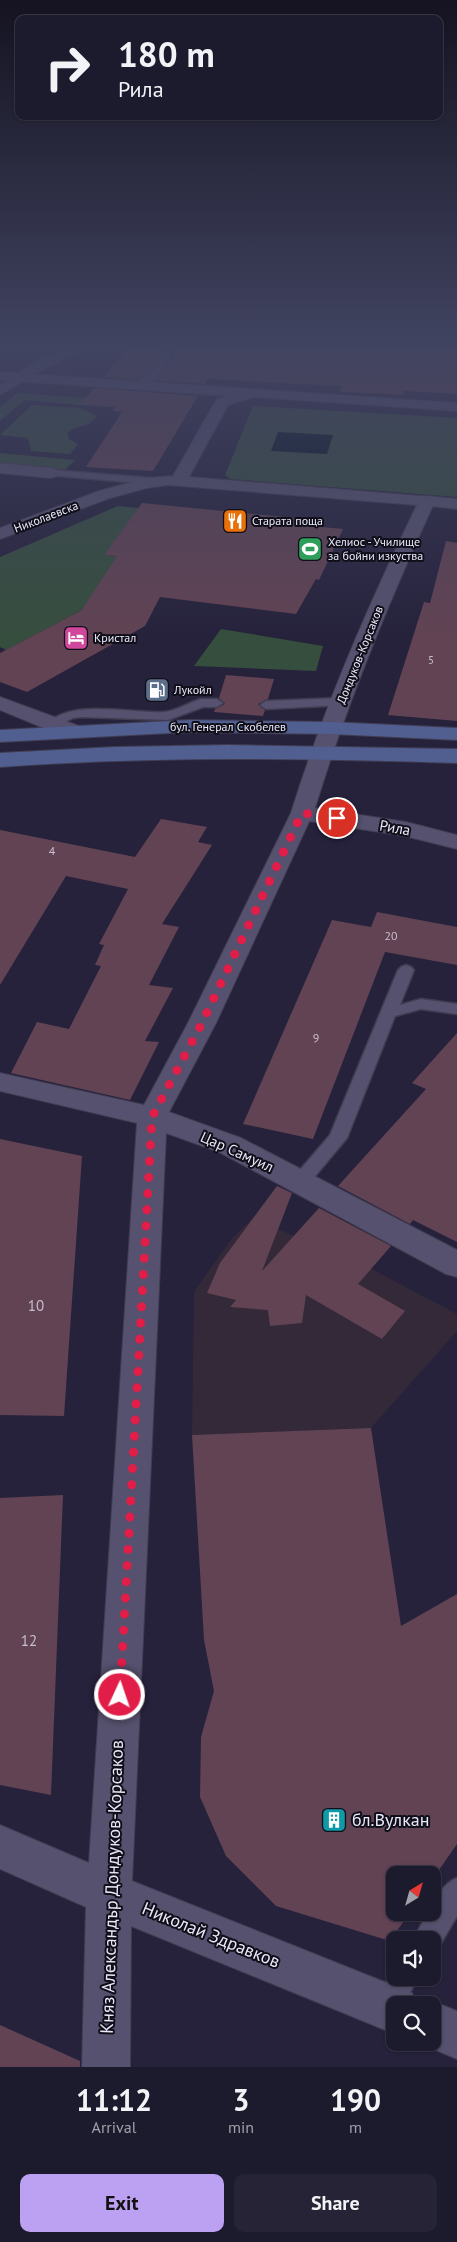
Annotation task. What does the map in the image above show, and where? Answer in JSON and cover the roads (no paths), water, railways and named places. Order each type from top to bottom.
[{"type":"main road","name":"бул. Генерал Скобелев","points":[[0,736],[62,727],[190,726],[331,728],[457,734]]},
{"type":"main road","name":"бул. Генерал Скобелев","points":[[0,760],[167,752],[321,752],[457,756]]},
{"type":"street","points":[[179,480],[199,443]]},
{"type":"street","points":[[0,468],[51,473]]},
{"type":"street","name":"Николаевска","points":[[0,534],[107,494],[151,482],[179,480],[457,504]]},
{"type":"street","name":"Дондуков-Корсаков","points":[[302,813],[321,752],[389,582],[427,501]]},
{"type":"street","points":[[0,703],[62,727]]},
{"type":"street","name":"Рила","points":[[302,813],[406,829],[457,842]]},
{"type":"street","name":"Княз Александър Дондуков-Корсаков","points":[[106,2067],[109,1894],[152,1117],[202,1023],[302,813]]},
{"type":"street","name":"Цар Самуил","points":[[0,1082],[152,1117],[230,1145],[457,1265]]},
{"type":"street","name":"Николай Здравков","points":[[0,1847],[109,1894],[390,1996]]},
{"type":"street","points":[[441,2029],[457,2035]]},
{"type":"lane","points":[[51,473],[151,482]]},
{"type":"lane","points":[[266,705],[341,702]]},
{"type":"lane","points":[[62,727],[70,715],[82,713],[168,716],[201,703],[217,703]]},
{"type":"lane","points":[[300,1182],[338,1138],[406,970]]},
{"type":"lane","points":[[389,1013],[421,1004],[457,1009]]},
{"type":"lane","points":[[433,1931],[457,1891]]},
{"type":"water","points":[[274,443],[330,443],[327,454],[271,451]]},
{"type":"place","name":"Старата поща","points":[[235,521]]},
{"type":"place","name":"Хелиос - Училище за бойни изкуства","points":[[310,549]]},
{"type":"place","name":"Кристал","points":[[76,638]]},
{"type":"place","name":"Лукойл","points":[[157,690]]},
{"type":"place","name":"бл.Вулкан","points":[[334,1820]]}]
